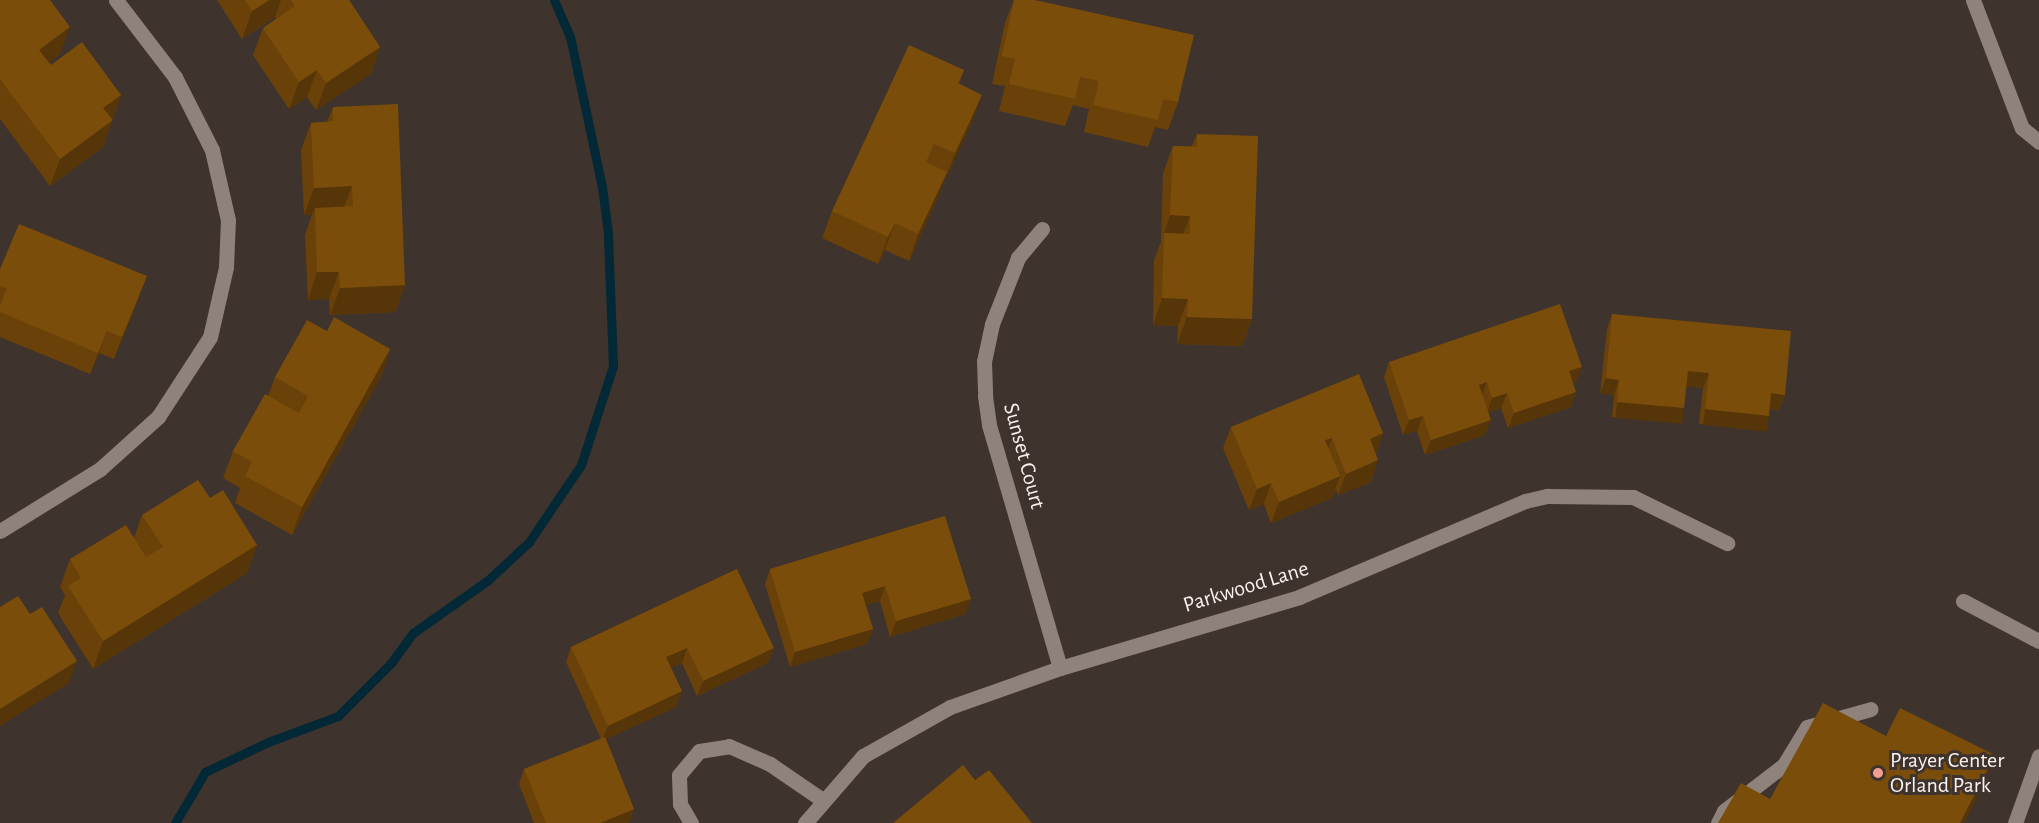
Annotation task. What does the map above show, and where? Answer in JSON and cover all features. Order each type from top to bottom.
[{"type":"street","points":[[0,531],[100,469],[158,417],[210,337],[226,267],[228,220],[212,150],[175,77],[116,0]]},
{"type":"street","points":[[1973,0],[2022,128],[2039,142]]},
{"type":"street","name":"Sunset Court","points":[[1042,229],[1018,258],[992,324],[984,362],[985,396],[989,425],[1060,668]]},
{"type":"street","name":"Parkwood Lane","points":[[805,823],[863,756],[950,707],[1060,668],[1299,597],[1501,509],[1547,496],[1633,496],[1727,543]]},
{"type":"street","points":[[1963,601],[2039,641]]},
{"type":"street","points":[[1718,823],[1724,811],[1784,765],[1807,727],[1871,709]]},
{"type":"street","points":[[691,823],[680,804],[679,775],[699,751],[729,746],[770,764],[824,801]]},
{"type":"street","points":[[2015,823],[2039,756]]},
{"type":"building","points":[[0,0],[50,0],[70,27],[39,50],[51,65],[82,42],[121,95],[103,108],[113,120],[60,159],[0,79]]},
{"type":"building","points":[[245,0],[269,0],[252,11]]},
{"type":"building","points":[[291,0],[349,0],[380,47],[326,83],[317,70],[299,82],[263,28],[295,6]]},
{"type":"building","points":[[1014,0],[1035,0],[1194,35],[1178,102],[1163,99],[1158,120],[1093,105],[1099,81],[1080,77],[1075,99],[1009,84],[1015,59],[1002,56]]},
{"type":"building","points":[[909,45],[964,70],[958,83],[982,95],[955,153],[934,144],[926,162],[947,172],[918,234],[895,223],[888,237],[832,211]]},
{"type":"building","points":[[398,104],[405,285],[340,288],[339,272],[317,272],[315,208],[353,206],[352,186],[314,188],[311,123],[333,121],[333,107]]},
{"type":"building","points":[[1197,134],[1258,136],[1252,319],[1187,317],[1188,299],[1162,298],[1164,233],[1190,234],[1190,216],[1170,215],[1173,146],[1197,147]]},
{"type":"building","points":[[19,224],[147,276],[122,337],[107,331],[98,353],[0,312],[7,288],[0,286],[0,269]]},
{"type":"building","points":[[1560,304],[1582,367],[1569,371],[1576,392],[1514,413],[1507,393],[1492,398],[1487,382],[1479,385],[1491,420],[1431,440],[1423,416],[1409,420],[1389,362]]},
{"type":"building","points":[[1612,314],[1791,331],[1785,395],[1771,393],[1769,416],[1705,409],[1709,373],[1688,371],[1684,408],[1617,402],[1619,380],[1606,378]]},
{"type":"building","points":[[334,317],[390,349],[302,507],[245,476],[252,462],[233,451],[265,394],[299,413],[308,396],[275,377],[307,320],[327,331]]},
{"type":"building","points":[[1359,374],[1383,433],[1370,439],[1378,460],[1346,474],[1332,438],[1325,440],[1340,476],[1279,502],[1271,483],[1257,489],[1231,427]]},
{"type":"building","points":[[198,480],[210,498],[223,490],[257,545],[103,641],[68,586],[81,578],[70,559],[126,525],[146,557],[163,547],[142,515]]},
{"type":"building","points":[[945,516],[971,599],[896,621],[885,586],[862,593],[873,629],[795,652],[770,569]]},
{"type":"building","points":[[737,569],[774,648],[703,681],[687,648],[666,657],[682,691],[608,726],[571,647]]},
{"type":"building","points":[[18,596],[30,614],[42,607],[77,661],[0,709],[0,607]]},
{"type":"building","name":"Prayer Center Orland Park","points":[[1823,703],[1886,736],[1900,708],[1995,755],[1960,823],[1718,823],[1741,783],[1770,799]]},
{"type":"building","points":[[605,737],[634,809],[600,823],[546,823],[524,769]]},
{"type":"building","points":[[963,765],[975,780],[989,770],[1032,823],[893,823]]},
{"type":"waterway","points":[[175,823],[205,772],[268,742],[338,716],[391,663],[413,633],[488,580],[529,542],[581,465],[613,366],[608,233],[602,187],[570,37],[554,0]]},
{"type":"place","name":"Prayer Center Orland Park","points":[[1878,773]]}]
